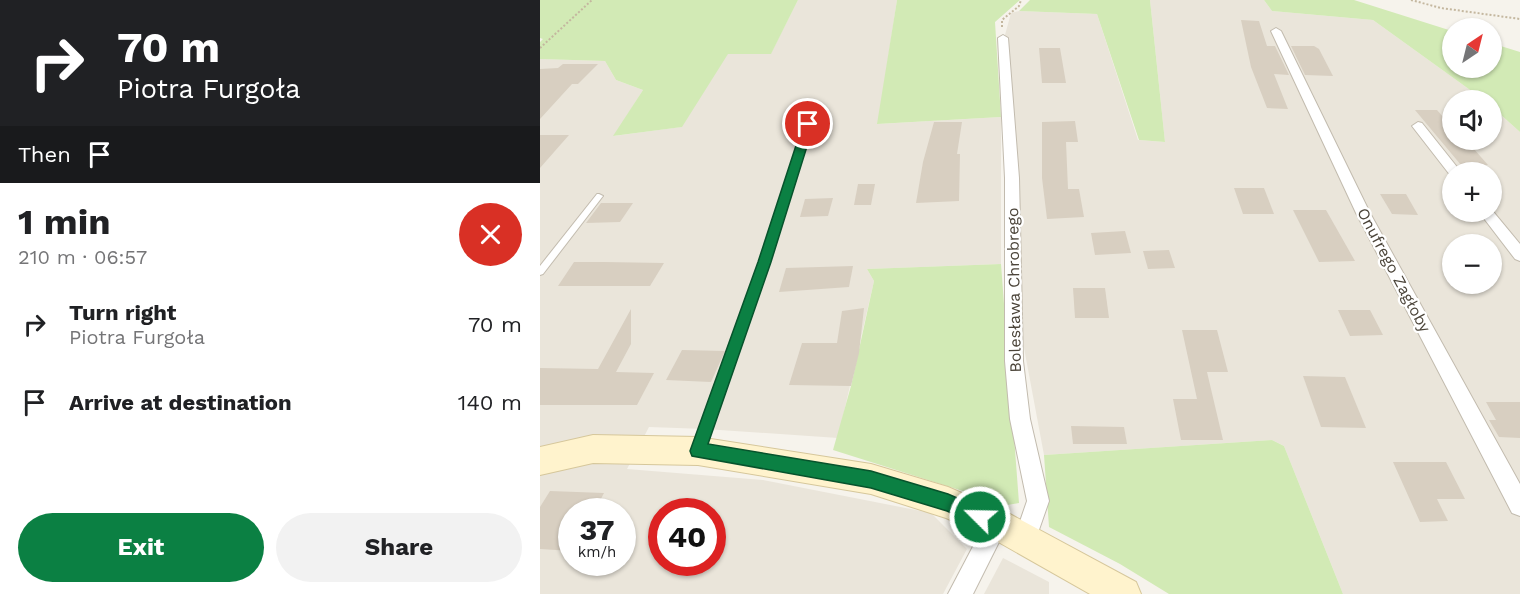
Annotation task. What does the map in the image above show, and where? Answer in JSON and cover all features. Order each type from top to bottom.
[{"type":"street","name":"Onufrego Zagłoby","points":[[1276,32],[1363,213],[1520,505]]},
{"type":"street","name":"Bolesława Chrobrego","points":[[1003,38],[1012,178],[1014,361],[1020,419],[1038,501],[1024,539]]},
{"type":"street","points":[[1418,126],[1447,162]]},
{"type":"street","points":[[1494,222],[1520,255]]},
{"type":"street","points":[[540,461],[593,449],[698,451],[871,479],[948,503],[997,524],[1124,594]]},
{"type":"street","points":[[960,594],[997,524]]},
{"type":"lane","points":[[698,451],[765,262],[808,124]]},
{"type":"lane","points":[[540,272],[599,196]]},
{"type":"path","points":[[540,48],[592,0]]},
{"type":"path","points":[[1003,38],[1002,20],[1019,6],[1021,0]]},
{"type":"path","points":[[1411,0],[1441,8],[1520,19]]},
{"type":"shaded area","points":[[798,0],[897,0],[878,124],[1001,117],[1001,264],[867,269],[874,281],[838,438],[649,427],[627,469],[763,480],[931,513],[967,549],[943,594],[540,594],[540,59],[605,61],[616,80],[643,90],[614,136],[681,127],[728,53],[771,53]]},
{"type":"shaded area","points":[[1150,0],[1264,0],[1272,11],[1373,20],[1442,70],[1442,78],[1453,78],[1470,90],[1442,90],[1442,150],[1502,150],[1502,116],[1520,132],[1520,594],[1343,594],[1284,446],[1272,440],[1044,455],[1013,289],[1005,35],[1011,13],[1019,11],[1097,14],[1138,140],[1165,142]]},
{"type":"shaded area","points":[[1003,558],[1049,582],[1049,594],[984,594]]},
{"type":"green space","points":[[540,0],[798,0],[771,54],[728,54],[682,127],[613,136],[643,90],[616,80],[605,61],[540,59],[540,42],[543,39],[540,38]]},
{"type":"green space","points":[[897,0],[1020,0],[995,22],[1001,117],[877,124]]},
{"type":"green space","points":[[1030,0],[1150,0],[1165,142],[1139,140],[1097,14],[1019,11]]},
{"type":"green space","points":[[1264,0],[1354,0],[1442,28],[1442,70],[1373,20],[1272,11]]},
{"type":"green space","points":[[1502,46],[1520,52],[1520,132],[1502,116],[1502,90],[1470,90],[1453,78],[1502,78]]},
{"type":"green space","points":[[1001,264],[1019,503],[1007,505],[833,450],[851,386],[874,281],[867,269]]},
{"type":"green space","points":[[1272,440],[1284,446],[1343,594],[1169,594],[1120,564],[1049,527],[1044,455]]},
{"type":"building","points":[[1241,20],[1259,21],[1267,46],[1275,46],[1289,75],[1274,74],[1288,109],[1267,108],[1251,67]]},
{"type":"building","points":[[1291,46],[1314,46],[1319,49],[1333,76],[1305,75]]},
{"type":"building","points":[[1039,48],[1060,48],[1066,83],[1042,83]]},
{"type":"building","points":[[563,64],[598,64],[578,84],[572,84],[540,119],[540,69],[558,68]]},
{"type":"building","points":[[1415,110],[1437,110],[1442,116],[1442,142]]},
{"type":"building","points":[[1075,121],[1078,142],[1066,142],[1068,189],[1079,189],[1084,217],[1047,219],[1042,178],[1042,122]]},
{"type":"building","points":[[934,122],[962,122],[957,154],[960,154],[959,201],[916,203],[923,162]]},
{"type":"building","points":[[540,135],[569,135],[540,168]]},
{"type":"building","points":[[1448,150],[1475,150],[1485,162],[1458,162]]},
{"type":"building","points":[[858,184],[875,184],[871,205],[854,205]]},
{"type":"building","points":[[1234,188],[1264,188],[1274,214],[1243,214]]},
{"type":"building","points":[[1380,194],[1406,194],[1418,215],[1392,214]]},
{"type":"building","points":[[833,198],[828,216],[800,217],[805,199]]},
{"type":"building","points":[[601,203],[633,203],[620,222],[586,223]]},
{"type":"building","points":[[1293,210],[1326,210],[1355,261],[1319,262]]},
{"type":"building","points":[[1125,231],[1131,253],[1095,255],[1091,233]]},
{"type":"building","points":[[1169,250],[1175,268],[1148,269],[1143,251]]},
{"type":"building","points":[[574,262],[664,263],[650,286],[558,286]]},
{"type":"building","points":[[853,266],[849,287],[779,292],[786,268]]},
{"type":"building","points":[[1073,288],[1105,288],[1109,318],[1075,318]]},
{"type":"building","points":[[864,308],[859,353],[851,386],[789,385],[802,343],[837,343],[842,311]]},
{"type":"building","points":[[631,309],[631,344],[616,372],[654,373],[637,405],[540,405],[540,368],[598,369]]},
{"type":"building","points":[[1338,310],[1370,310],[1383,335],[1350,336]]},
{"type":"building","points":[[1182,330],[1217,330],[1228,372],[1207,372],[1223,440],[1181,440],[1173,399],[1197,399]]},
{"type":"building","points":[[682,350],[725,351],[711,382],[666,380]]},
{"type":"building","points":[[1303,376],[1345,377],[1366,428],[1321,427]]},
{"type":"building","points":[[1486,402],[1520,402],[1520,438],[1499,437],[1489,420],[1496,420]]},
{"type":"building","points":[[1071,426],[1124,427],[1127,444],[1073,444]]},
{"type":"building","points":[[1393,462],[1446,462],[1465,499],[1437,499],[1448,521],[1420,522]]},
{"type":"building","points":[[550,491],[604,493],[601,498],[558,498],[558,550],[540,549],[540,507]]},
{"type":"route","points":[[808,124],[765,262],[698,451],[871,479],[948,503],[980,517]]}]
